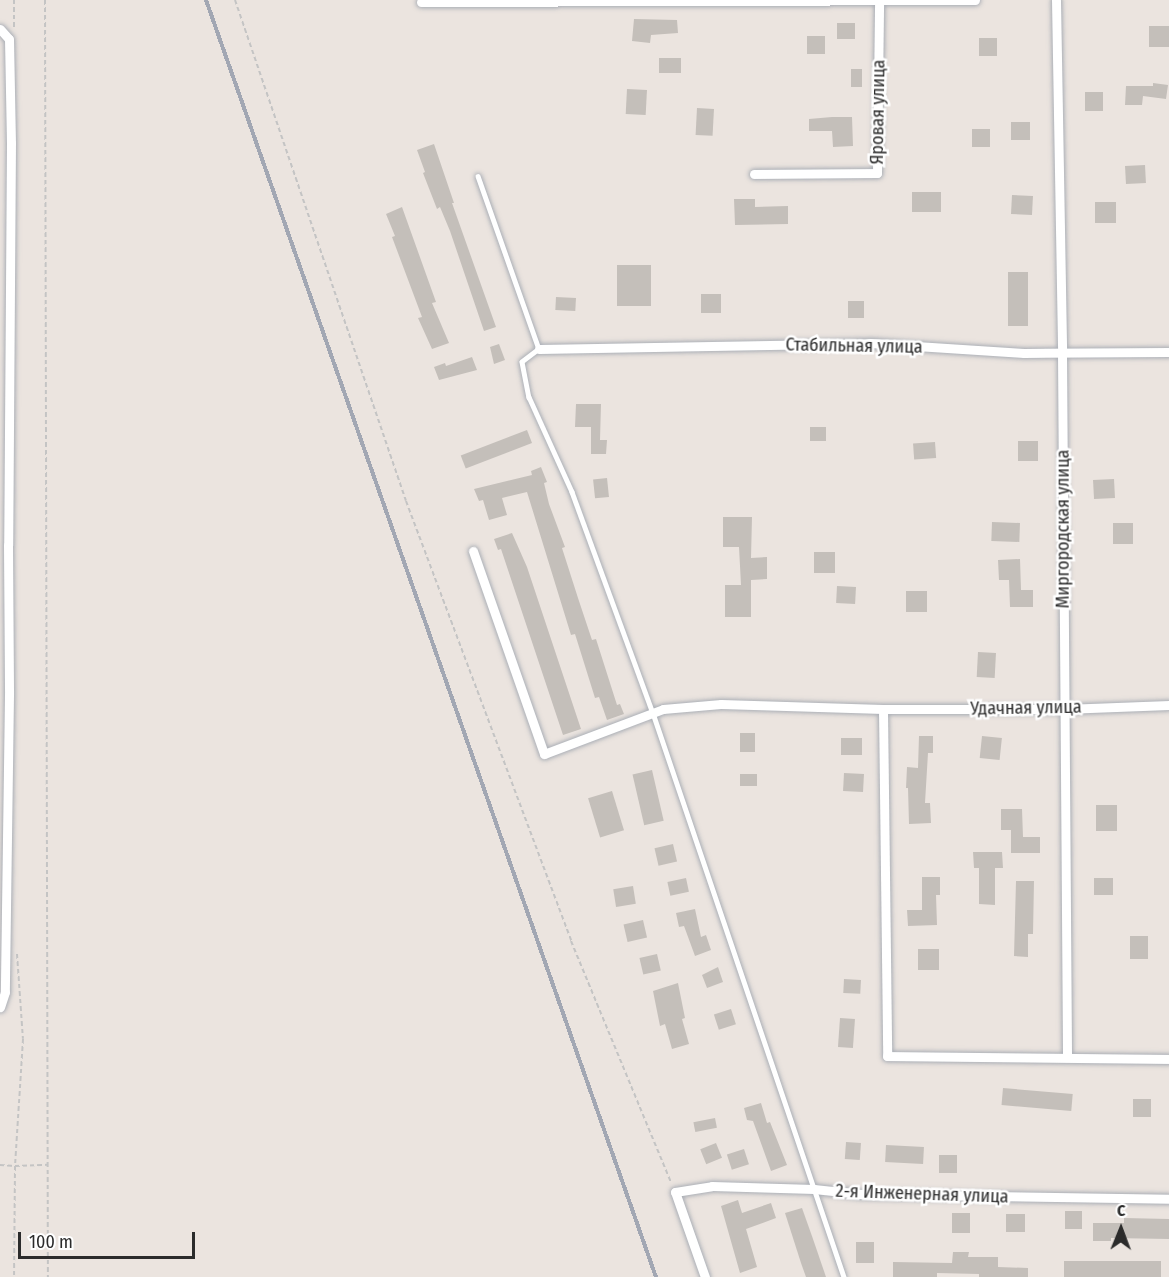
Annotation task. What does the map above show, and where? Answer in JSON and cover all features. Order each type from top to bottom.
[{"type":"street","name":"Яровая улица","points":[[754,174],[878,173],[879,0]]},
{"type":"street","points":[[421,2],[975,0]]},
{"type":"street","name":"Миргородская улица","points":[[1056,0],[1062,353],[1067,1057]]},
{"type":"street","points":[[0,29],[9,39],[5,361],[5,992],[0,1007]]},
{"type":"street","name":"Стабильная улица","points":[[539,349],[870,343],[1062,353],[1169,352]]},
{"type":"street","name":"Удачная улица","points":[[473,551],[544,754],[663,709],[721,704],[883,709],[1064,709],[1169,705]]},
{"type":"street","points":[[883,709],[887,1056],[1169,1059]]},
{"type":"street","name":"2-я Инженерная улица","points":[[675,1192],[712,1186],[814,1189],[861,1194],[1169,1199]]},
{"type":"street","points":[[675,1192],[705,1277]]},
{"type":"lane","points":[[478,176],[539,349],[522,362],[529,398],[572,492],[653,713],[844,1277]]},
{"type":"path","points":[[45,0],[48,1277]]},
{"type":"path","points":[[235,0],[406,501],[571,941],[675,1192]]},
{"type":"path","points":[[0,1165],[48,1166]]},
{"type":"path","points":[[14,1277],[15,1166]]},
{"type":"building","points":[[634,19],[677,20],[678,33],[651,35],[650,43],[632,41]]},
{"type":"building","points":[[837,23],[855,23],[855,39],[837,39]]},
{"type":"building","points":[[1149,26],[1169,26],[1169,47],[1149,47]]},
{"type":"building","points":[[807,36],[825,36],[825,54],[807,54]]},
{"type":"building","points":[[979,38],[997,38],[997,56],[979,56]]},
{"type":"building","points":[[659,58],[681,58],[681,73],[659,73]]},
{"type":"building","points":[[851,69],[862,69],[862,87],[851,87]]},
{"type":"building","points":[[1153,83],[1168,85],[1166,99],[1143,96],[1142,105],[1125,105],[1126,86],[1153,86]]},
{"type":"building","points":[[627,89],[647,90],[646,115],[626,114]]},
{"type":"building","points":[[1085,92],[1103,92],[1103,111],[1085,111]]},
{"type":"building","points":[[697,108],[714,109],[713,136],[696,135]]},
{"type":"building","points":[[852,117],[853,146],[833,147],[832,131],[809,131],[809,119]]},
{"type":"building","points":[[1011,122],[1030,122],[1030,140],[1011,140]]},
{"type":"building","points":[[972,129],[990,129],[990,147],[972,147]]},
{"type":"building","points":[[434,144],[454,203],[452,203],[496,327],[484,331],[450,231],[440,207],[437,209],[423,173],[425,172],[417,150]]},
{"type":"building","points":[[1145,165],[1146,183],[1126,184],[1125,166]]},
{"type":"building","points":[[912,192],[941,192],[941,212],[912,212]]},
{"type":"building","points":[[1012,195],[1033,196],[1032,215],[1011,214]]},
{"type":"building","points":[[734,199],[755,199],[755,207],[788,206],[788,224],[735,225]]},
{"type":"building","points":[[1095,202],[1116,202],[1116,223],[1095,223]]},
{"type":"building","points":[[402,207],[436,302],[432,303],[449,343],[432,349],[418,318],[422,317],[392,237],[395,236],[386,214]]},
{"type":"building","points":[[617,265],[651,265],[651,306],[617,306]]},
{"type":"building","points":[[1008,272],[1028,272],[1028,326],[1008,326]]},
{"type":"building","points":[[701,294],[721,294],[721,313],[701,313]]},
{"type":"building","points":[[556,297],[576,298],[575,311],[555,310]]},
{"type":"building","points":[[848,301],[864,301],[864,318],[848,318]]},
{"type":"building","points":[[499,344],[505,360],[494,364],[490,347]]},
{"type":"building","points":[[472,357],[477,370],[439,380],[434,367],[445,363],[446,366]]},
{"type":"building","points":[[576,404],[601,404],[600,440],[607,440],[606,454],[591,454],[591,427],[575,427]]},
{"type":"building","points":[[810,427],[826,427],[826,441],[810,441]]},
{"type":"building","points":[[527,430],[532,443],[466,469],[461,455]]},
{"type":"building","points":[[1018,441],[1038,441],[1038,461],[1018,461]]},
{"type":"building","points":[[935,442],[936,458],[914,459],[913,444]]},
{"type":"building","points":[[541,467],[547,482],[544,483],[549,504],[565,547],[562,548],[592,640],[596,639],[617,705],[620,704],[624,714],[607,720],[599,697],[595,698],[575,634],[571,635],[527,492],[502,498],[507,515],[489,520],[483,500],[479,501],[474,489],[532,475],[531,471]]},
{"type":"building","points":[[607,478],[609,497],[595,498],[593,479]]},
{"type":"building","points":[[1114,479],[1115,498],[1094,499],[1093,480]]},
{"type":"building","points":[[723,517],[752,517],[751,558],[767,557],[767,579],[751,580],[751,617],[725,617],[725,585],[741,585],[739,547],[723,547]]},
{"type":"building","points":[[992,522],[1020,523],[1019,542],[991,541]]},
{"type":"building","points":[[1113,523],[1133,523],[1133,544],[1113,544]]},
{"type":"building","points":[[512,533],[527,567],[581,729],[563,735],[501,549],[498,550],[494,539]]},
{"type":"building","points":[[814,552],[835,552],[835,573],[814,573]]},
{"type":"building","points":[[1020,559],[1021,590],[1033,590],[1033,607],[1010,607],[1009,580],[999,580],[998,560]]},
{"type":"building","points":[[837,586],[856,587],[855,604],[836,603]]},
{"type":"building","points":[[906,591],[927,591],[927,612],[906,612]]},
{"type":"building","points":[[978,652],[996,653],[995,678],[977,677]]},
{"type":"building","points":[[740,733],[755,733],[755,752],[740,752]]},
{"type":"building","points":[[919,736],[933,736],[933,753],[928,753],[925,803],[930,803],[931,823],[909,824],[907,767],[918,768]]},
{"type":"building","points":[[982,736],[1002,738],[1000,760],[980,758]]},
{"type":"building","points":[[841,738],[862,738],[862,755],[841,755]]},
{"type":"building","points":[[652,770],[664,821],[644,825],[633,774]]},
{"type":"building","points":[[844,773],[864,774],[863,792],[843,791]]},
{"type":"building","points":[[740,774],[757,774],[757,786],[740,786]]},
{"type":"building","points":[[612,791],[624,830],[600,838],[588,798]]},
{"type":"building","points":[[1096,805],[1117,805],[1117,831],[1096,831]]},
{"type":"building","points":[[1001,809],[1022,809],[1023,837],[1040,837],[1040,853],[1011,853],[1011,830],[1001,830]]},
{"type":"building","points":[[673,844],[677,862],[659,866],[654,848]]},
{"type":"building","points":[[973,852],[1002,852],[1003,868],[995,868],[995,905],[979,904],[979,868],[974,868]]},
{"type":"building","points":[[922,877],[940,877],[940,895],[936,895],[937,925],[908,926],[907,910],[922,910]]},
{"type":"building","points":[[686,878],[689,892],[670,896],[667,882]]},
{"type":"building","points":[[1094,878],[1113,878],[1113,895],[1094,895]]},
{"type":"building","points":[[1016,881],[1034,881],[1033,934],[1028,934],[1028,957],[1014,956]]},
{"type":"building","points":[[633,886],[636,904],[616,907],[613,889]]},
{"type":"building","points":[[695,909],[701,937],[706,935],[711,950],[695,956],[684,926],[679,927],[676,913]]},
{"type":"building","points":[[643,920],[647,938],[628,942],[624,924]]},
{"type":"building","points":[[1130,936],[1148,936],[1148,959],[1130,959]]},
{"type":"building","points":[[918,949],[939,949],[939,970],[918,970]]},
{"type":"building","points":[[657,954],[661,971],[643,975],[639,958]]},
{"type":"building","points":[[718,967],[723,982],[707,988],[702,975]]},
{"type":"building","points":[[844,979],[861,980],[860,994],[843,993]]},
{"type":"building","points":[[678,983],[685,1018],[682,1019],[689,1044],[672,1049],[665,1024],[660,1026],[653,991]]},
{"type":"building","points":[[731,1009],[736,1024],[719,1030],[714,1015]]},
{"type":"building","points":[[840,1018],[855,1019],[853,1048],[838,1047]]},
{"type":"building","points":[[1003,1088],[1073,1094],[1071,1111],[1002,1105]]},
{"type":"building","points":[[1133,1099],[1151,1099],[1151,1117],[1133,1117]]},
{"type":"building","points":[[761,1103],[767,1123],[770,1122],[787,1165],[771,1171],[753,1121],[747,1120],[744,1108]]},
{"type":"building","points":[[715,1118],[717,1128],[695,1132],[693,1122]]},
{"type":"building","points":[[846,1142],[861,1143],[860,1160],[845,1159]]},
{"type":"building","points":[[716,1143],[722,1158],[706,1164],[700,1149]]},
{"type":"building","points":[[886,1145],[924,1147],[923,1164],[885,1162]]},
{"type":"building","points":[[744,1149],[749,1164],[732,1170],[727,1155]]},
{"type":"building","points":[[939,1155],[957,1155],[957,1173],[939,1173]]},
{"type":"building","points":[[738,1200],[742,1213],[771,1203],[776,1218],[746,1229],[757,1267],[740,1273],[721,1206]]},
{"type":"building","points":[[802,1208],[826,1277],[806,1277],[801,1263],[785,1213]]},
{"type":"building","points":[[1065,1211],[1082,1211],[1082,1229],[1065,1229]]},
{"type":"building","points":[[952,1213],[970,1213],[970,1233],[952,1233]]},
{"type":"building","points":[[1006,1214],[1025,1214],[1025,1232],[1006,1232]]},
{"type":"building","points":[[1124,1218],[1169,1219],[1169,1239],[1111,1238],[1111,1241],[1093,1241],[1093,1223],[1124,1223]]},
{"type":"building","points":[[856,1242],[874,1242],[874,1263],[856,1263]]},
{"type":"building","points":[[953,1252],[969,1252],[968,1257],[998,1257],[998,1267],[1028,1268],[1028,1277],[979,1277],[979,1274],[937,1273],[937,1277],[893,1277],[893,1262],[952,1263]]},
{"type":"building","points":[[1064,1261],[1161,1261],[1161,1277],[1064,1277]]},
{"type":"railway","points":[[206,0],[656,1277]]}]
